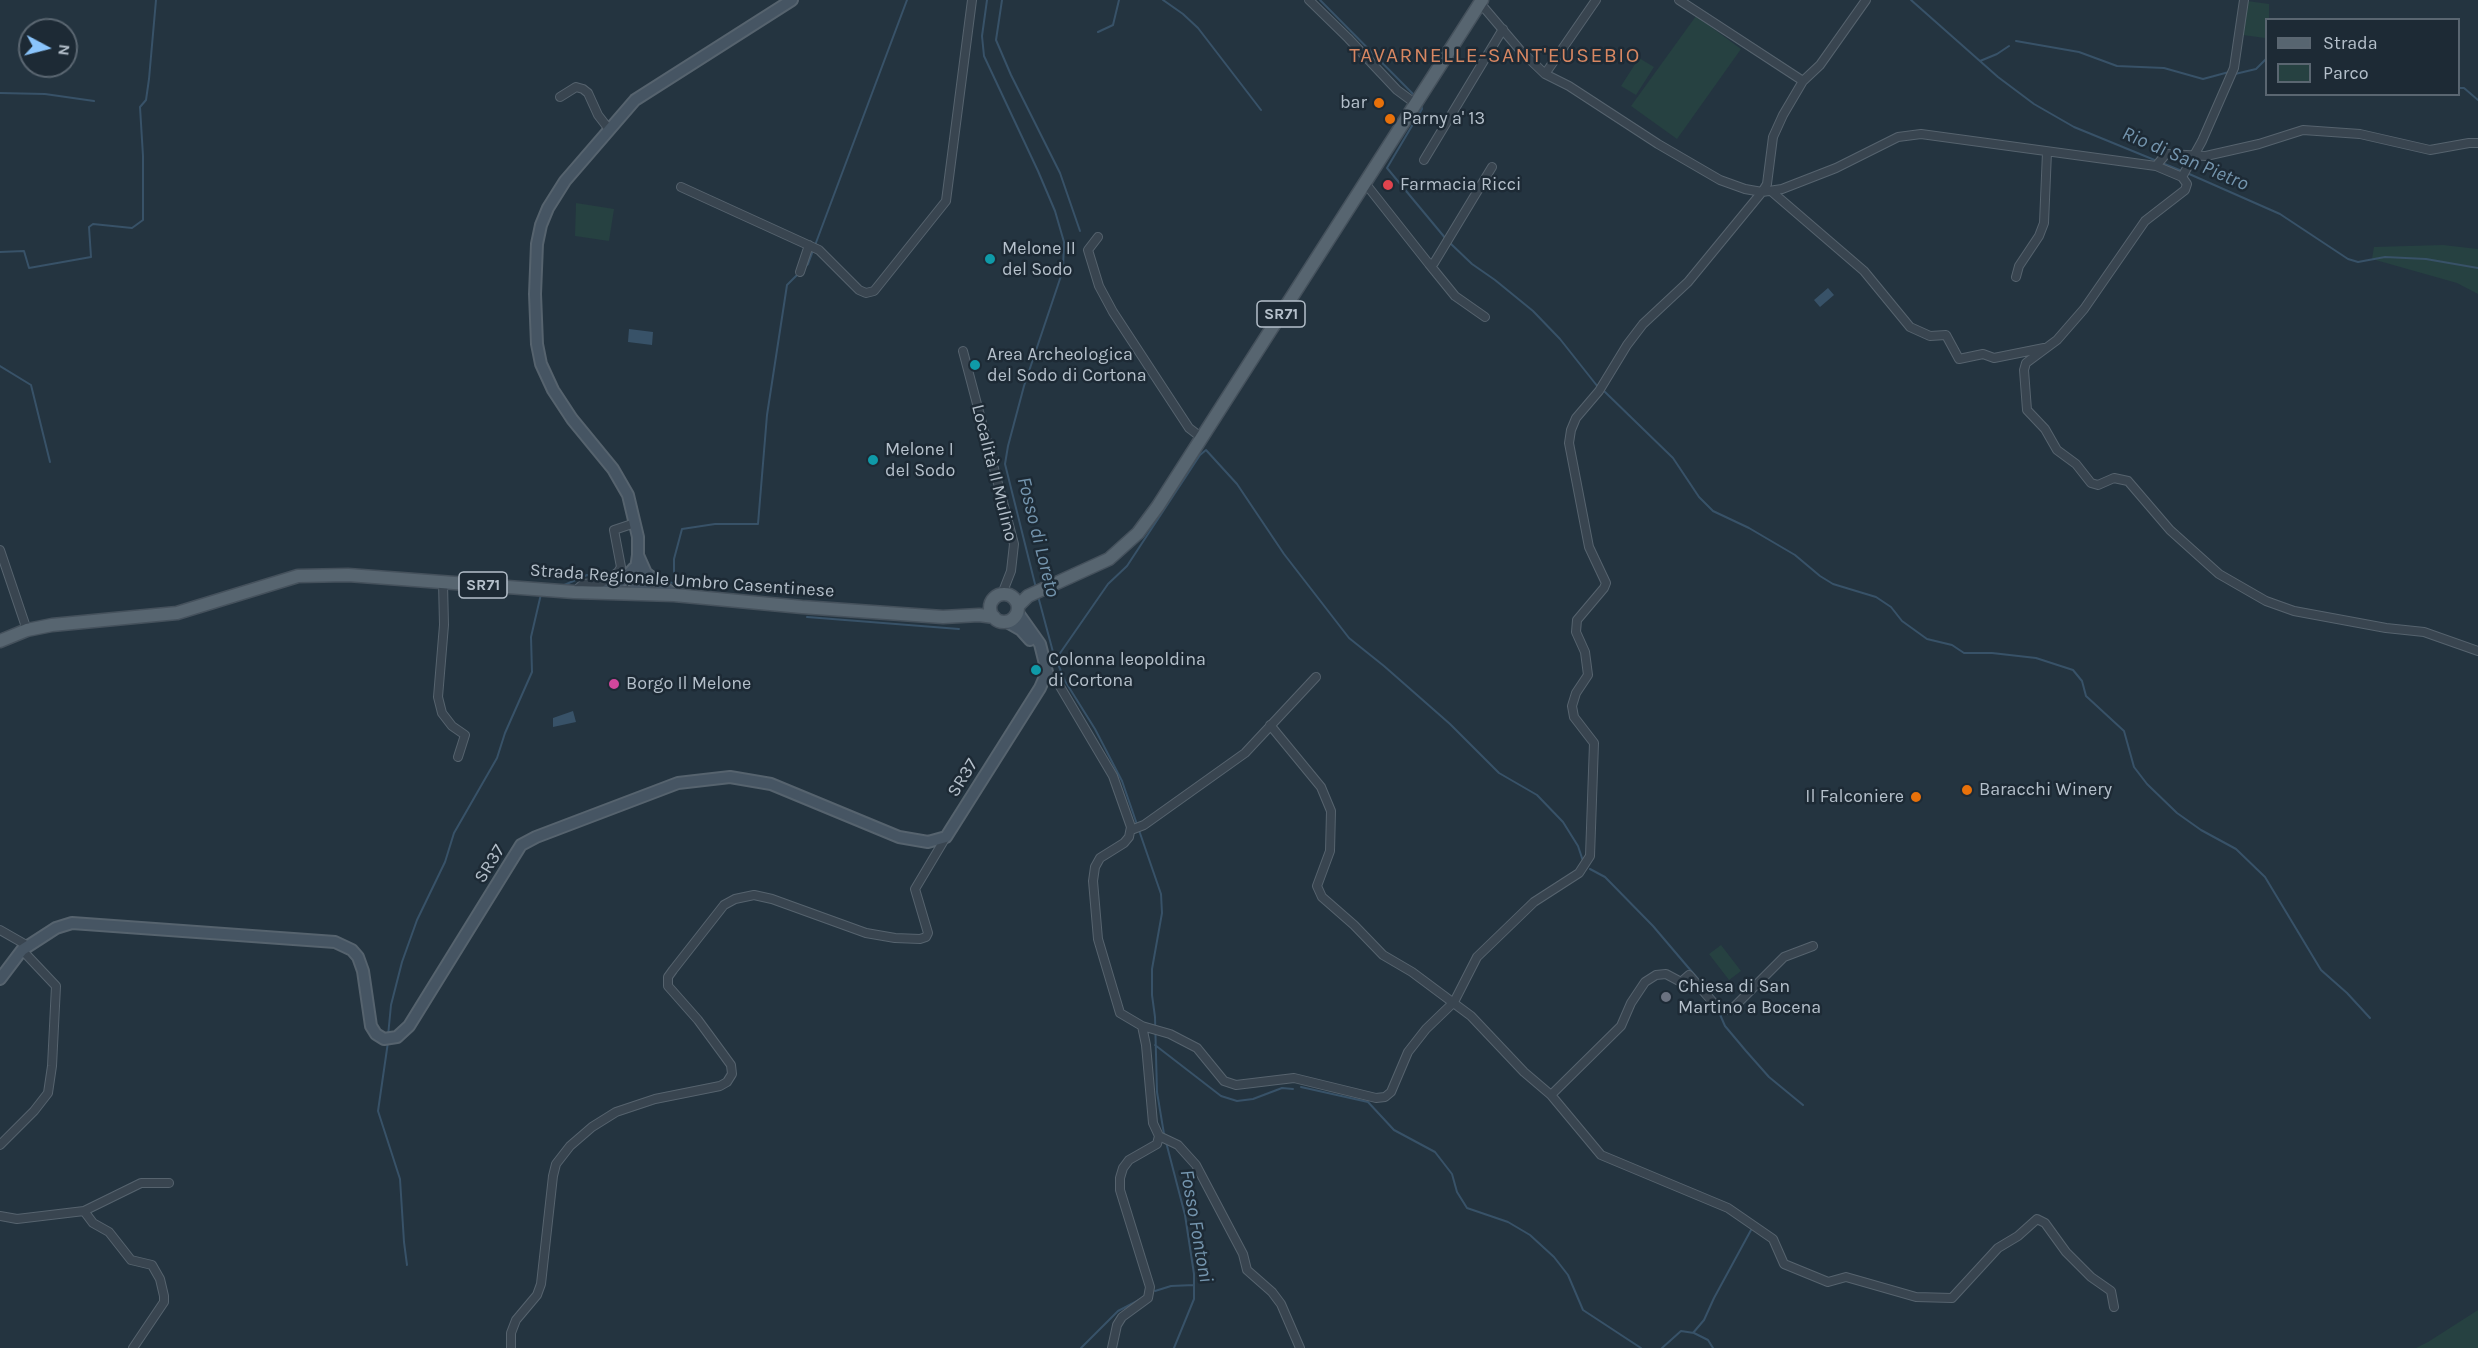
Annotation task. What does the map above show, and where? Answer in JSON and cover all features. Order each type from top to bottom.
[{"type":"main road","name":"SR71","points":[[975,615],[1035,593],[1109,559],[1123,549],[1158,506],[1481,1]]},
{"type":"main road","name":"Strada Regionale Umbro Casentinese","points":[[0,641],[27,630],[177,612],[298,576],[348,575],[600,594],[674,595],[943,617],[975,615]]},
{"type":"main road","name":"SR71","points":[[975,615],[994,617],[1001,622],[1013,620],[1009,602]]},
{"type":"main road","points":[[994,617],[991,610],[1009,602]]},
{"type":"street","points":[[638,555],[633,582],[639,594],[646,585],[646,573],[638,555],[635,523],[621,481],[572,419],[553,390],[541,364],[536,334],[536,266],[541,225],[556,193],[608,128],[635,100],[654,85],[792,0]]},
{"type":"street","points":[[681,188],[819,250],[859,290],[866,293],[874,291],[946,201],[972,0]]},
{"type":"street","points":[[1309,0],[1397,90],[1416,104]]},
{"type":"street","points":[[1545,74],[1596,0]]},
{"type":"street","points":[[1679,0],[1803,81]]},
{"type":"street","points":[[1316,676],[1245,753],[1144,825],[1133,830],[1124,843],[1100,858],[1095,867],[1095,923],[1116,1005],[1120,1012],[1142,1026],[1161,1031],[1197,1048],[1224,1081],[1236,1085],[1294,1078],[1376,1098],[1385,1097],[1391,1092],[1408,1052],[1426,1029],[1454,1002],[1477,957],[1534,902],[1579,873],[1590,856],[1594,743],[1574,717],[1572,706],[1576,693],[1588,675],[1585,652],[1576,632],[1577,620],[1606,583],[1589,547],[1569,443],[1570,430],[1576,418],[1599,391],[1632,338],[1688,282],[1766,192],[1773,136],[1783,114],[1803,81],[1820,65],[1866,0]]},
{"type":"street","points":[[2182,177],[2195,156],[2234,68],[2244,0]]},
{"type":"street","points":[[1481,1],[1520,50],[1545,74],[1569,86],[1658,144],[1720,180],[1745,189],[1766,192],[1782,189],[1836,168],[1898,137],[1921,134],[2156,166],[2182,177],[2187,184],[2185,190],[2145,221],[2084,309],[2057,340],[2026,363],[2024,370],[2027,410],[2045,429],[2057,450],[2076,464],[2091,483],[2098,485],[2114,478],[2128,481],[2170,530],[2219,574],[2266,601],[2294,611],[2386,628],[2424,632],[2478,651]]},
{"type":"street","points":[[1424,160],[1503,29]]},
{"type":"street","points":[[560,98],[576,87],[583,89],[588,93],[598,115],[608,128]]},
{"type":"street","points":[[2156,166],[2166,154],[2206,156],[2303,130],[2360,134],[2430,150],[2478,143]]},
{"type":"street","points":[[2016,277],[2019,266],[2040,236],[2044,223],[2047,152]]},
{"type":"street","points":[[1428,264],[1434,263],[1492,167]]},
{"type":"street","points":[[1365,183],[1455,296],[1485,317]]},
{"type":"street","points":[[1766,192],[1864,271],[1910,327],[1930,336],[1946,335],[1959,359],[1983,354],[1994,358],[2046,348]]},
{"type":"street","points":[[1098,237],[1088,250],[1099,286],[1113,312],[1189,428],[1202,438]]},
{"type":"street","points":[[800,272],[809,245]]},
{"type":"street","name":"Località Il Mulino","points":[[963,351],[1014,544],[1009,602]]},
{"type":"street","points":[[574,592],[583,584],[605,582],[618,572],[621,567],[614,530],[635,523]]},
{"type":"street","points":[[0,550],[27,630]]},
{"type":"street","points":[[600,594],[624,579],[634,568]]},
{"type":"street","points":[[646,573],[674,595]]},
{"type":"street","points":[[443,583],[444,625],[438,697],[442,713],[452,726],[465,735],[458,757]]},
{"type":"street","points":[[1009,602],[1040,644],[1047,667]]},
{"type":"street","points":[[1007,622],[1027,636],[1058,684],[1113,776],[1133,830]]},
{"type":"street","name":"SR37","points":[[0,979],[25,948],[56,928],[72,923],[335,942],[352,950],[358,957],[363,971],[371,1026],[376,1035],[384,1039],[397,1037],[409,1026],[521,845],[536,837],[678,783],[730,777],[771,784],[899,837],[928,842],[946,837],[1040,688],[1047,667]]},
{"type":"street","points":[[1270,725],[1321,788],[1331,811],[1330,851],[1317,886],[1322,897],[1383,955],[1412,972],[1471,1016],[1524,1072],[1551,1095],[1601,1155],[1728,1208],[1773,1239],[1784,1264],[1828,1282],[1846,1277],[1916,1297],[1952,1298],[1998,1248],[2018,1236],[2037,1219],[2045,1223],[2066,1252],[2091,1277],[2111,1291],[2114,1307]]},
{"type":"street","points":[[512,1348],[512,1333],[516,1320],[537,1295],[541,1284],[556,1164],[570,1146],[592,1127],[616,1112],[655,1098],[720,1086],[728,1082],[732,1074],[731,1065],[698,1020],[668,986],[668,977],[724,905],[735,899],[754,895],[772,899],[866,933],[920,939],[926,937],[928,933],[915,889],[946,837]]},
{"type":"street","points":[[0,930],[25,948],[56,986],[52,1066],[48,1093],[34,1111],[0,1145]]},
{"type":"street","points":[[1551,1095],[1621,1026],[1631,1003],[1645,982],[1656,975],[1666,974],[1681,982],[1689,975],[1719,1009],[1731,1010],[1784,957],[1813,946]]},
{"type":"street","points":[[1112,1348],[1117,1325],[1122,1317],[1148,1298],[1150,1287],[1120,1190],[1123,1168],[1129,1160],[1157,1144],[1159,1136],[1153,1123],[1142,1026]]},
{"type":"street","points":[[1159,1136],[1178,1145],[1196,1165],[1243,1254],[1247,1270],[1272,1292],[1281,1304],[1300,1348]]},
{"type":"street","points":[[0,1216],[17,1219],[84,1211],[141,1183],[169,1183]]},
{"type":"street","points":[[84,1211],[93,1223],[109,1232],[131,1260],[152,1265],[160,1280],[165,1296],[164,1302],[133,1348]]},
{"type":"green space","points":[[2247,1],[2269,4],[2269,18],[2265,18],[2265,38],[2243,35]]},
{"type":"green space","points":[[1696,16],[1741,49],[1677,139],[1631,106]]},
{"type":"green space","points":[[1639,58],[1654,67],[1636,95],[1621,86]]},
{"type":"green space","points":[[576,203],[614,209],[609,241],[575,236]]},
{"type":"green space","points":[[2443,245],[2478,249],[2478,294],[2457,283],[2372,259],[2374,247]]},
{"type":"green space","points":[[1721,945],[1741,971],[1729,980],[1709,954]]},
{"type":"green space","points":[[2478,1310],[2478,1348],[2416,1348],[2428,1342]]},
{"type":"water","points":[[1828,288],[1834,295],[1820,307],[1814,300]]},
{"type":"water","points":[[629,329],[653,332],[652,345],[628,342]]},
{"type":"water","points":[[573,711],[576,722],[553,727],[553,718]]},
{"type":"waterway","points":[[0,252],[24,251],[29,268],[91,257],[89,227],[93,224],[132,228],[143,220],[140,107],[146,100],[156,0]]},
{"type":"waterway","points":[[804,268],[808,264],[907,0]]},
{"type":"waterway","name":"Fosso di Loreto","points":[[987,0],[982,36],[984,56],[1038,171],[1055,211],[1064,242],[1063,270],[1024,386],[1005,464],[1036,588]]},
{"type":"waterway","points":[[1002,0],[996,40],[1060,173],[1080,231]]},
{"type":"waterway","points":[[1098,32],[1113,25],[1119,0]]},
{"type":"waterway","points":[[1163,0],[1198,28],[1261,110]]},
{"type":"waterway","points":[[1320,0],[1415,96]]},
{"type":"waterway","name":"Rio di San Pietro","points":[[1911,0],[1998,77],[2034,104],[2074,127],[2157,161]]},
{"type":"waterway","points":[[2016,41],[2079,52],[2117,66],[2164,68],[2203,79],[2229,72]]},
{"type":"waterway","points":[[1980,61],[2009,46]]},
{"type":"waterway","points":[[2235,74],[2256,69],[2265,60]]},
{"type":"waterway","points":[[2460,88],[2464,88],[2478,100]]},
{"type":"waterway","points":[[0,93],[45,94],[94,101]]},
{"type":"waterway","points":[[1421,102],[1422,109],[1387,168],[1446,239]]},
{"type":"waterway","name":"Rio di San Pietro","points":[[2162,163],[2182,171]]},
{"type":"waterway","name":"Rio di San Pietro","points":[[2187,173],[2280,214],[2348,259],[2358,262],[2385,257],[2426,259],[2478,268]]},
{"type":"waterway","points":[[1450,243],[1472,264],[1533,311],[1560,339],[1598,387]]},
{"type":"waterway","points":[[665,582],[674,583],[674,559],[682,529],[715,524],[758,524],[767,415],[787,285],[798,274]]},
{"type":"waterway","points":[[0,366],[31,385],[50,462]]},
{"type":"waterway","points":[[1604,391],[1673,458],[1699,497],[1713,511],[1749,528],[1795,555],[1833,584],[1876,597],[1891,607],[1902,621],[1927,639],[1952,645],[1964,653],[1992,653],[2036,658],[2073,670],[2082,681],[2086,696],[2124,731],[2134,767],[2147,784],[2177,813],[2201,830],[2236,849],[2265,877],[2321,970],[2370,1018]]},
{"type":"waterway","points":[[1056,659],[1108,584],[1127,566],[1200,455],[1206,450],[1237,484],[1284,554],[1349,638],[1450,724],[1499,773],[1537,795],[1563,822],[1578,846],[1583,861]]},
{"type":"waterway","points":[[562,586],[587,575],[608,577]]},
{"type":"waterway","points":[[388,1036],[391,1005],[402,962],[417,920],[445,862],[454,833],[497,758],[505,733],[532,672],[531,637],[541,594]]},
{"type":"waterway","name":"Fosso di Loreto","points":[[1038,596],[1053,652],[1065,681],[1095,729],[1122,781],[1161,894],[1162,913],[1152,969],[1152,995],[1155,1017],[1157,1092],[1164,1134]]},
{"type":"waterway","points":[[807,617],[959,629]]},
{"type":"waterway","points":[[1590,869],[1605,877],[1653,926],[1715,999]]},
{"type":"waterway","points":[[1718,1010],[1725,1026],[1769,1077],[1803,1105]]},
{"type":"waterway","points":[[388,1042],[378,1111],[400,1179],[407,1265]]},
{"type":"waterway","points":[[1155,1045],[1221,1096],[1237,1101],[1253,1099],[1282,1088],[1293,1089]]},
{"type":"waterway","points":[[1301,1087],[1368,1102],[1394,1130],[1435,1152],[1452,1174],[1457,1192],[1467,1208],[1508,1222],[1530,1235],[1554,1257],[1568,1275],[1583,1310],[1641,1348]]},
{"type":"waterway","name":"Fosso Fontoni","points":[[1166,1142],[1185,1215],[1194,1274],[1194,1299],[1174,1348]]},
{"type":"waterway","points":[[1693,1333],[1704,1320],[1751,1230]]},
{"type":"waterway","points":[[1155,1291],[1171,1286],[1194,1285]]},
{"type":"waterway","points":[[1081,1348],[1118,1311],[1141,1299]]},
{"type":"waterway","points":[[1662,1348],[1681,1331],[1694,1333],[1708,1340],[1713,1348]]},
{"type":"place","name":"bar","points":[[1379,103]]},
{"type":"place","name":"Parny a' 13","points":[[1390,119]]},
{"type":"place","name":"Farmacia Ricci","points":[[1388,185]]},
{"type":"place","name":"Melone II del Sodo","points":[[990,259]]},
{"type":"place","name":"Area Archeologica del Sodo di Cortona","points":[[975,365]]},
{"type":"place","name":"Melone I del Sodo","points":[[873,460]]},
{"type":"place","name":"Colonna leopoldina di Cortona","points":[[1036,670]]},
{"type":"place","name":"Borgo Il Melone","points":[[614,684]]},
{"type":"place","name":"Baracchi Winery","points":[[1967,790]]},
{"type":"place","name":"Il Falconiere","points":[[1916,797]]},
{"type":"place","name":"Chiesa di San Martino a Bocena","points":[[1666,997]]},
{"type":"district","name":"TAVARNELLE-SANT'EUSEBIO","points":[[1495,56]]}]
